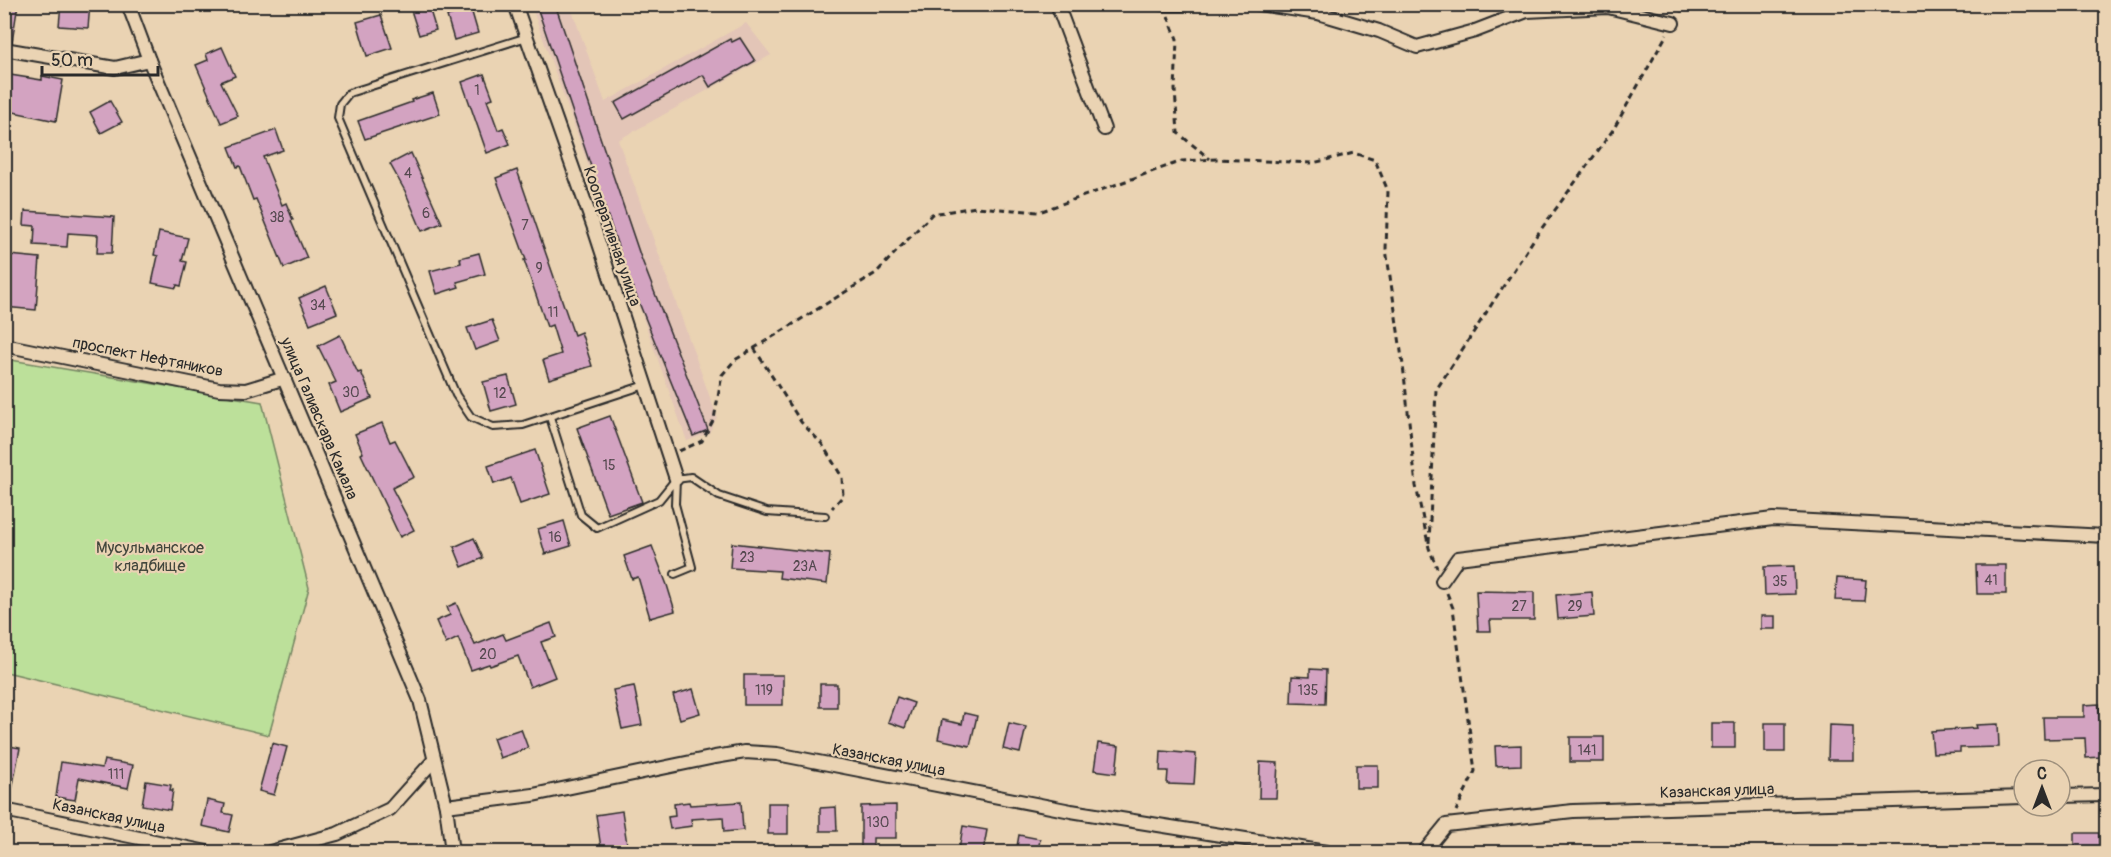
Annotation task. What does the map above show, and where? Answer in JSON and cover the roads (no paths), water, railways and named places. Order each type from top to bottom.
[{"type":"street","name":"улица Галиаскара Камала","points":[[128,4],[149,60],[420,700],[446,806],[452,852]]},
{"type":"street","name":"Кооперативная улица","points":[[515,4],[594,228],[676,479]]},
{"type":"street","points":[[1057,4],[1104,129]]},
{"type":"street","points":[[1163,5],[1186,4]]},
{"type":"street","points":[[1259,4],[1318,13],[1379,31],[1417,47],[1475,31],[1527,11],[1608,7],[1673,23]]},
{"type":"street","points":[[4,49],[115,68],[149,60]]},
{"type":"street","name":"проспект Нефтяников","points":[[4,345],[219,389],[246,390],[285,378]]},
{"type":"street","points":[[1442,582],[1458,558],[1773,519],[2106,536]]},
{"type":"street","name":"Казанская улица","points":[[446,806],[533,795],[745,752],[777,754],[1071,811],[1326,852]]},
{"type":"street","points":[[270,852],[337,834],[390,809],[434,760]]},
{"type":"street","points":[[2072,796],[2106,795]]},
{"type":"street","name":"Казанская улица","points":[[1424,852],[1446,825],[1573,811],[2012,797]]},
{"type":"street","name":"Казанская улица","points":[[4,810],[207,852]]},
{"type":"lane","points":[[527,37],[349,93],[340,104],[338,118],[456,395],[471,417],[493,427],[523,425],[646,385]]},
{"type":"lane","points":[[550,417],[581,516],[597,528],[659,500],[676,479],[691,477],[719,496],[767,512],[825,516]]},
{"type":"lane","points":[[675,574],[692,567],[675,504],[676,479]]},
{"type":"park label","name":"Мусульманское кладбище","points":[[150,556]]}]
